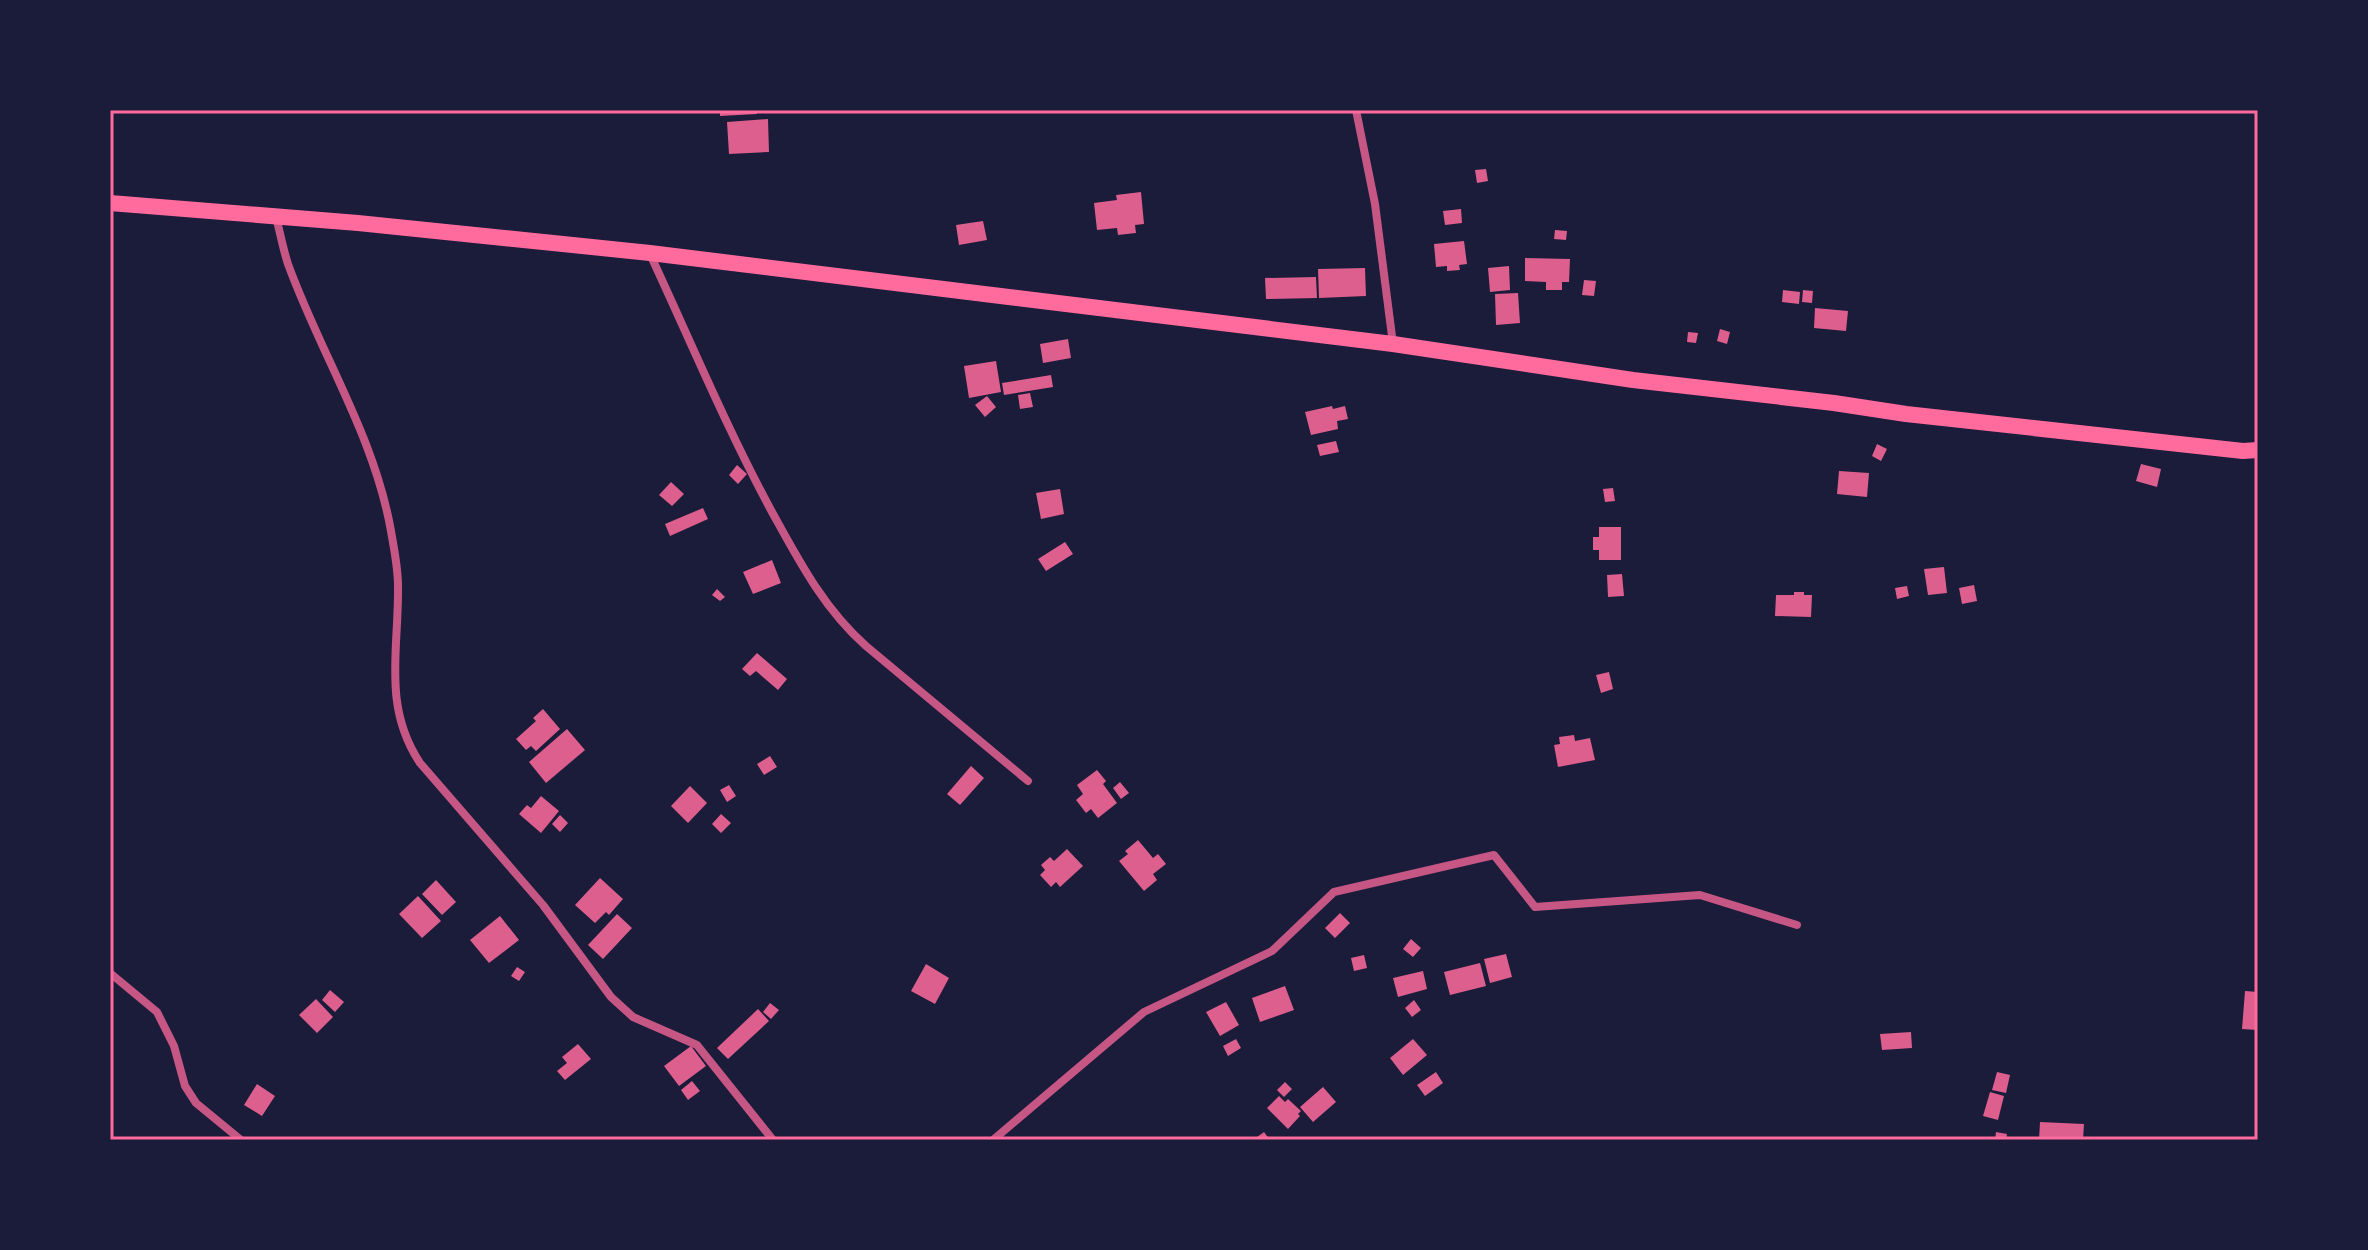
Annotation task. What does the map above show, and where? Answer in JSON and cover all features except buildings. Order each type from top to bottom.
[{"type":"main road","points":[[110,203],[650,253],[1393,344],[1633,380],[1906,414],[2243,451],[2258,450]]},
{"type":"street","points":[[1356,110],[1375,204],[1393,344]]},
{"type":"street","points":[[276,216],[287,263],[373,458],[387,512],[398,585],[394,691],[409,747],[543,905],[611,997],[633,1017],[697,1045],[773,1140]]},
{"type":"street","points":[[650,253],[758,486],[824,601],[855,636],[1028,781]]},
{"type":"street","points":[[993,1140],[1144,1012],[1272,951],[1334,892],[1494,855],[1535,907],[1700,895],[1797,925]]},
{"type":"street","points":[[110,973],[157,1012],[174,1046],[185,1086],[196,1103],[241,1140]]}]
